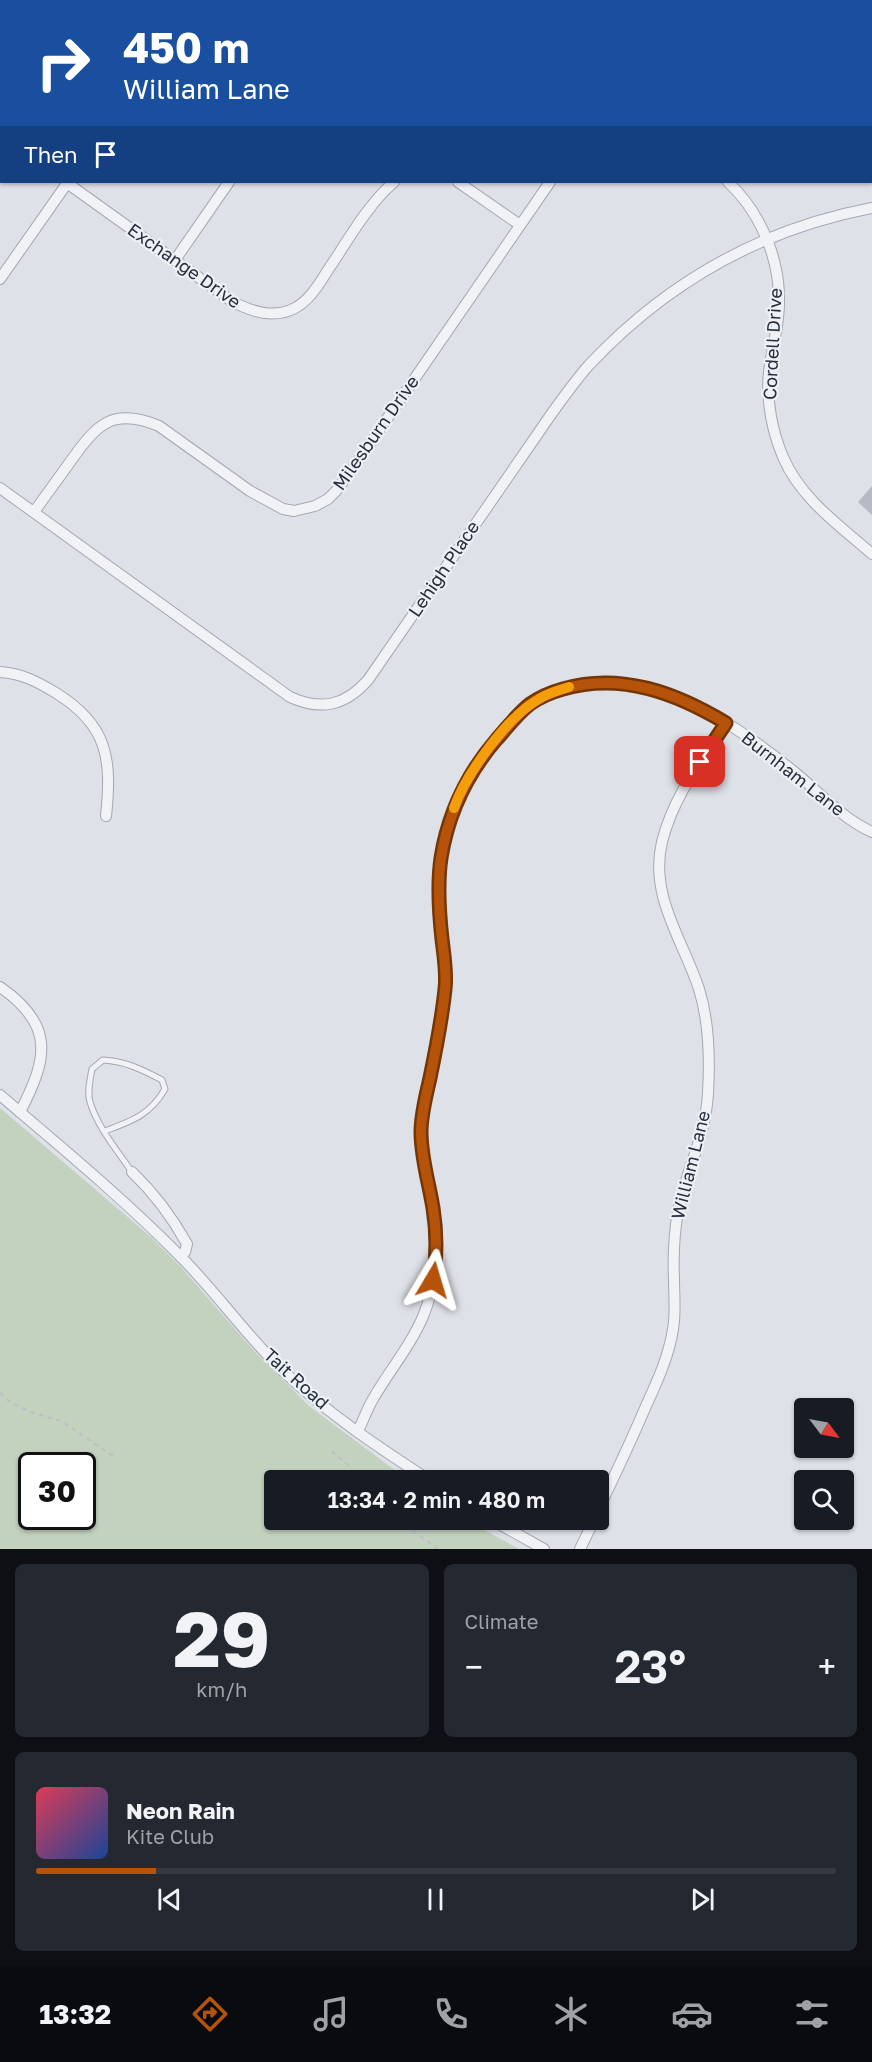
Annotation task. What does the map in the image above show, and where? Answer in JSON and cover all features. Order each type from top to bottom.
[{"type":"street","points":[[0,279],[66,183]]},
{"type":"street","name":"Exchange Drive","points":[[68,183],[234,302],[246,309],[271,314],[285,312],[302,303],[312,293],[372,206],[393,183]]},
{"type":"street","points":[[175,260],[228,183]]},
{"type":"street","points":[[459,183],[520,225]]},
{"type":"street","name":"Milesburn Drive","points":[[34,512],[95,429],[112,420],[122,418],[144,420],[159,426],[250,491],[283,509],[304,510],[328,499],[351,471],[549,183]]},
{"type":"street","name":"Cordell Drive","points":[[729,183],[752,210],[767,238],[775,266],[779,298],[769,373],[770,411],[783,457],[807,495],[872,554]]},
{"type":"street","name":"Lehigh Place","points":[[0,488],[290,697],[321,705],[343,700],[358,692],[368,681],[550,416],[589,366],[616,338],[646,311],[688,280],[729,256],[767,238],[831,216],[872,208]]},
{"type":"street","points":[[0,672],[27,677],[74,706],[92,722],[105,746],[108,759],[106,816]]},
{"type":"street","name":"Burnham Lane","points":[[358,1431],[372,1401],[418,1327],[430,1296],[435,1265],[436,1234],[423,1155],[421,1119],[438,1040],[446,988],[439,913],[441,858],[447,828],[465,784],[480,759],[530,704],[541,697],[575,686],[597,682],[628,683],[661,691],[686,701],[726,723],[759,744],[848,818],[872,832]]},
{"type":"street","name":"William Lane","points":[[609,1486],[643,1413],[668,1350],[675,1317],[673,1270],[678,1209],[700,1140],[708,1092],[705,1017],[700,991],[663,901],[660,882],[661,845],[676,802],[726,723]]},
{"type":"street","points":[[0,987],[24,1006],[33,1018],[42,1041],[39,1071],[20,1112]]},
{"type":"street","name":"Tait Road","points":[[0,1095],[94,1176],[182,1257],[281,1369],[318,1402],[415,1470]]},
{"type":"street","points":[[132,1172],[156,1197],[178,1228],[187,1244],[182,1257]]},
{"type":"street","points":[[510,1530],[544,1549]]},
{"type":"street","points":[[580,1549],[589,1530]]},
{"type":"lane","points":[[105,1131],[136,1119],[149,1110],[165,1089],[162,1080],[140,1068],[117,1061],[103,1060],[92,1069],[89,1088],[90,1101],[105,1131],[132,1172]]},
{"type":"path","points":[[0,1393],[21,1408],[61,1421],[116,1458]]},
{"type":"path","points":[[332,1451],[351,1470]]},
{"type":"path","points":[[412,1530],[438,1549]]},
{"type":"green space","points":[[0,1108],[152,1238],[180,1266],[255,1352],[309,1406],[395,1470],[264,1470],[264,1530],[484,1530],[519,1549],[0,1549]]},
{"type":"building","points":[[872,486],[872,515],[858,502]]},
{"type":"slow traffic","points":[[454,808],[480,759],[515,719],[541,697],[569,687]]},
{"type":"route","points":[[433,1280],[437,1252],[436,1234],[423,1155],[421,1119],[438,1040],[446,988],[439,913],[441,858],[447,828],[465,784],[480,759],[530,704],[556,691],[597,682],[628,683],[661,691],[707,711],[726,723],[700,762]]}]
